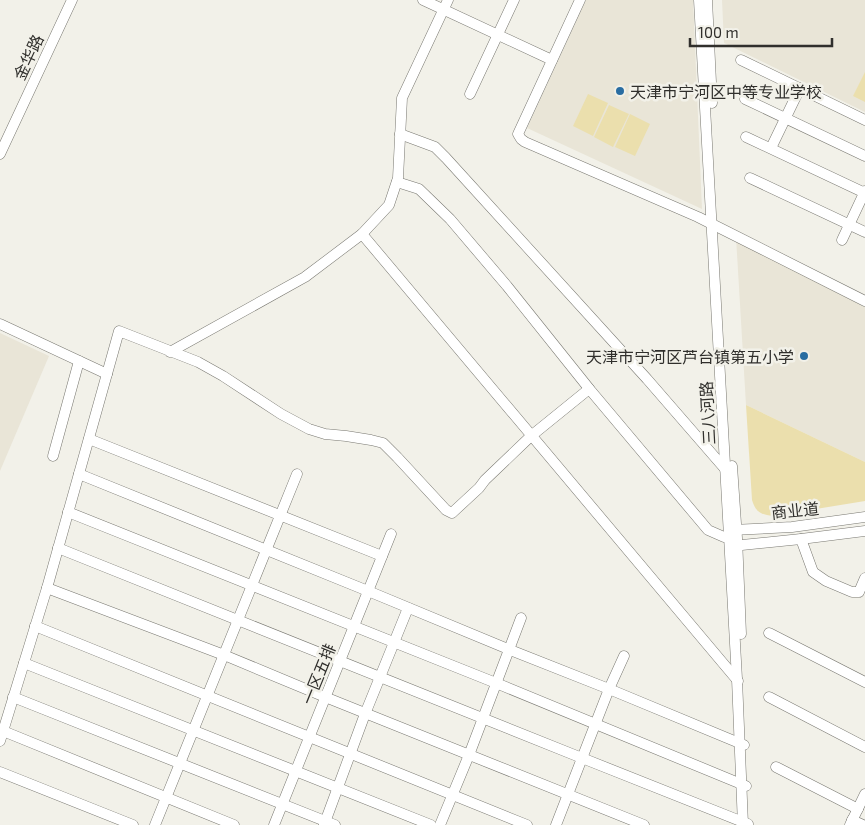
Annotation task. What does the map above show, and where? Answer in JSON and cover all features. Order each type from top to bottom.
[{"type":"street","name":"金华路","points":[[0,141],[65,0]]},
{"type":"street","name":"金华路","points":[[0,154],[72,0]]},
{"type":"street","points":[[423,0],[446,5],[498,35],[552,60]]},
{"type":"street","points":[[470,94],[514,0]]},
{"type":"street","points":[[580,0],[518,134],[521,139],[715,225],[865,301]]},
{"type":"street","name":"三八河路","points":[[699,0],[715,225],[743,688],[742,745]]},
{"type":"street","name":"三八河路","points":[[707,0],[715,225]]},
{"type":"street","points":[[170,352],[305,277],[362,234],[389,205],[398,178],[402,98],[446,5]]},
{"type":"street","points":[[741,60],[865,120]]},
{"type":"street","points":[[771,148],[800,88]]},
{"type":"street","points":[[745,99],[865,156]]},
{"type":"street","points":[[400,134],[435,147],[446,158],[729,470]]},
{"type":"street","points":[[746,137],[865,192],[842,240]]},
{"type":"street","points":[[750,178],[865,232]]},
{"type":"street","points":[[397,182],[419,189],[450,219],[508,286],[589,389],[708,530],[733,538]]},
{"type":"street","points":[[362,234],[743,688]]},
{"type":"street","points":[[0,324],[107,374]]},
{"type":"street","points":[[234,825],[166,797],[2,736],[47,588],[119,331],[198,362],[281,414],[309,429],[325,434],[383,443],[446,510],[452,513],[531,436],[589,389]]},
{"type":"street","points":[[53,456],[78,361]]},
{"type":"street","points":[[88,438],[382,556]]},
{"type":"street","points":[[79,474],[508,650],[609,689],[742,745]]},
{"type":"street","points":[[155,825],[297,474]]},
{"type":"street","points":[[68,512],[496,683],[744,785]]},
{"type":"street","name":"商业道","points":[[733,538],[792,527],[865,517]]},
{"type":"street","name":"商业道","points":[[733,538],[801,540],[865,531]]},
{"type":"street","name":"一区五排","points":[[274,825],[391,534]]},
{"type":"street","name":"三八河路","points":[[733,538],[737,679],[746,824]]},
{"type":"street","points":[[801,540],[813,572],[826,581],[852,592],[862,594],[865,578]]},
{"type":"street","points":[[58,548],[746,824]]},
{"type":"street","points":[[47,588],[224,655],[365,714],[644,825]]},
{"type":"street","points":[[13,698],[328,824],[350,754],[408,608]]},
{"type":"street","points":[[440,825],[521,618]]},
{"type":"street","points":[[35,626],[527,825]]},
{"type":"street","points":[[769,633],[865,682]]},
{"type":"street","points":[[556,825],[609,689],[624,656]]},
{"type":"street","points":[[24,663],[431,825]]},
{"type":"street","points":[[769,697],[865,747]]},
{"type":"street","points":[[776,768],[858,809]]},
{"type":"street","points":[[0,772],[133,825]]},
{"type":"street","points":[[862,825],[851,822],[865,794]]},
{"type":"shaded area","name":"天津市宁河区中等专业学校","points":[[586,0],[693,0],[702,209],[527,128]]},
{"type":"shaded area","points":[[722,0],[865,0],[865,112],[724,43]]},
{"type":"shaded area","points":[[865,72],[865,102],[853,96]]},
{"type":"shaded area","points":[[588,94],[608,103],[593,136],[573,126]]},
{"type":"shaded area","points":[[609,105],[629,114],[613,147],[594,137]]},
{"type":"shaded area","points":[[630,114],[650,124],[635,156],[615,147]]},
{"type":"shaded area","name":"天津市宁河区芦台镇第五小学","points":[[736,237],[865,307],[865,462],[746,405]]},
{"type":"shaded area","points":[[0,333],[49,356],[0,471]]},
{"type":"shaded area","points":[[746,405],[865,462],[865,501],[773,516],[760,512],[755,508],[752,500]]},
{"type":"place","name":"天津市宁河区中等专业学校","points":[[620,91]]},
{"type":"place","name":"天津市宁河区芦台镇第五小学","points":[[804,356]]}]
